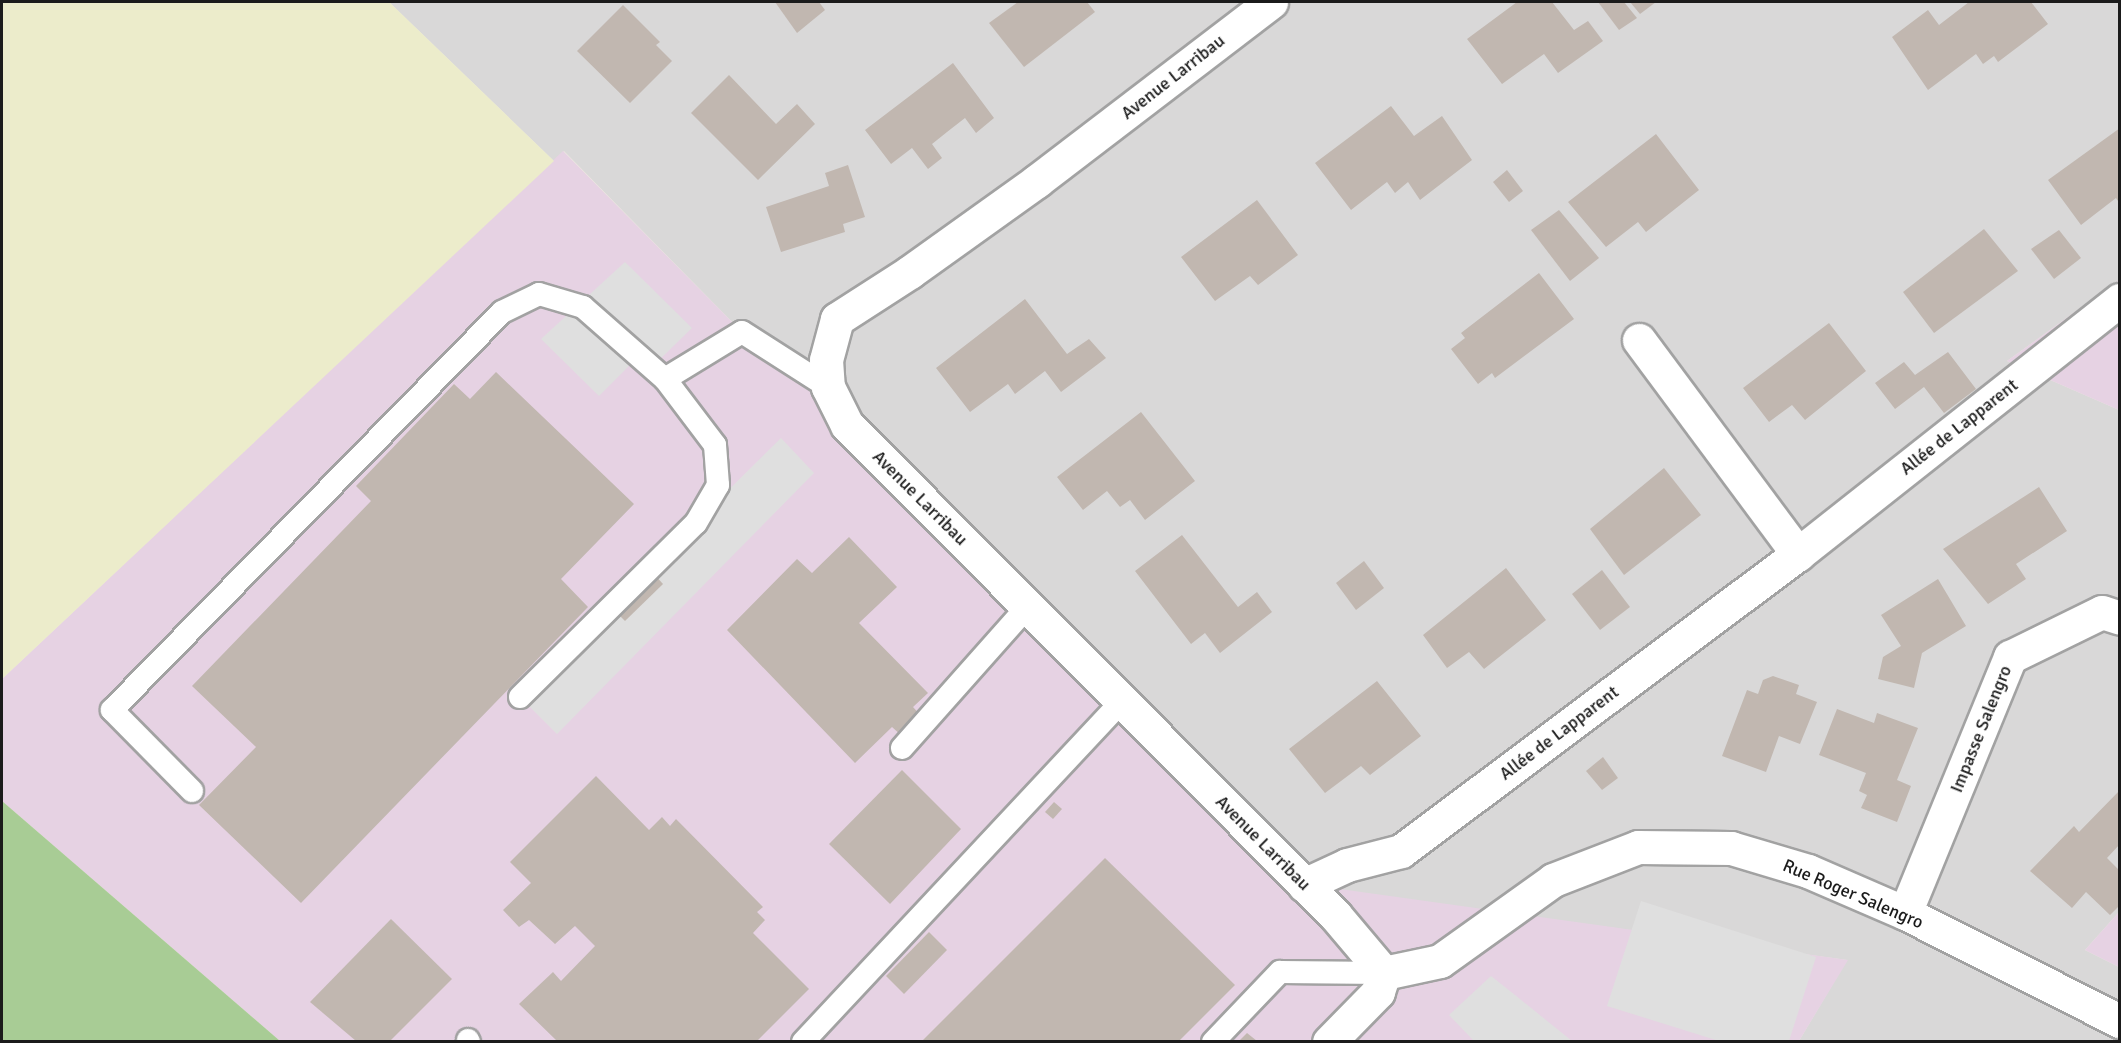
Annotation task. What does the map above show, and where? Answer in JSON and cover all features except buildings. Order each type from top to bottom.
[{"type":"street","name":"Avenue Larribau","points":[[1271,2],[1037,182],[910,272],[837,319],[826,360],[828,387],[847,424],[1345,926],[1384,973]]},
{"type":"street","name":"Allée de Lapparent","points":[[1304,885],[1347,865],[1401,852],[1798,554],[2120,300]]},
{"type":"street","points":[[1639,340],[1798,554]]},
{"type":"street","name":"Impasse Salengro","points":[[1905,913],[2010,657],[2102,612],[2120,618]]},
{"type":"street","name":"Rue Roger Salengro","points":[[1384,973],[1440,961],[1553,880],[1638,847],[1731,848],[1808,871],[1905,913],[2120,1021]]},
{"type":"street","points":[[1329,1041],[1378,992],[1384,973]]},
{"type":"lane","points":[[192,791],[112,710],[501,312],[539,294],[583,307],[665,379],[715,446],[718,485],[696,523],[520,697]]},
{"type":"lane","points":[[665,379],[742,332],[828,387]]},
{"type":"lane","points":[[902,748],[1028,606]]},
{"type":"lane","points":[[803,1041],[1122,702]]},
{"type":"lane","points":[[1213,1041],[1280,972],[1384,973]]},
{"type":"shaded area","points":[[389,2],[2119,2],[2119,280],[2007,361],[2119,410],[2119,912],[2085,950],[2119,967],[2119,1041],[1799,1041],[1847,960],[1304,885],[742,332],[564,151],[554,161]]},
{"type":"shaded area","points":[[563,151],[742,332],[828,387],[1304,884],[1848,960],[1799,1041],[280,1041],[2,801],[2,679]]},
{"type":"shaded area","points":[[625,262],[692,328],[652,367],[639,356],[599,396],[541,339]]},
{"type":"shaded area","points":[[2119,280],[2119,410],[2007,361]]},
{"type":"shaded area","points":[[781,438],[814,473],[557,734],[520,697]]},
{"type":"shaded area","points":[[1641,901],[1816,957],[1789,1041],[1719,1041],[1607,1006]]},
{"type":"shaded area","points":[[2119,912],[2119,967],[2085,950]]},
{"type":"shaded area","points":[[1491,976],[1572,1041],[1474,1041],[1449,1015]]},
{"type":"green space","points":[[2,2],[389,2],[554,161],[2,679]]},
{"type":"green space","points":[[2,801],[280,1041],[2,1041]]}]
